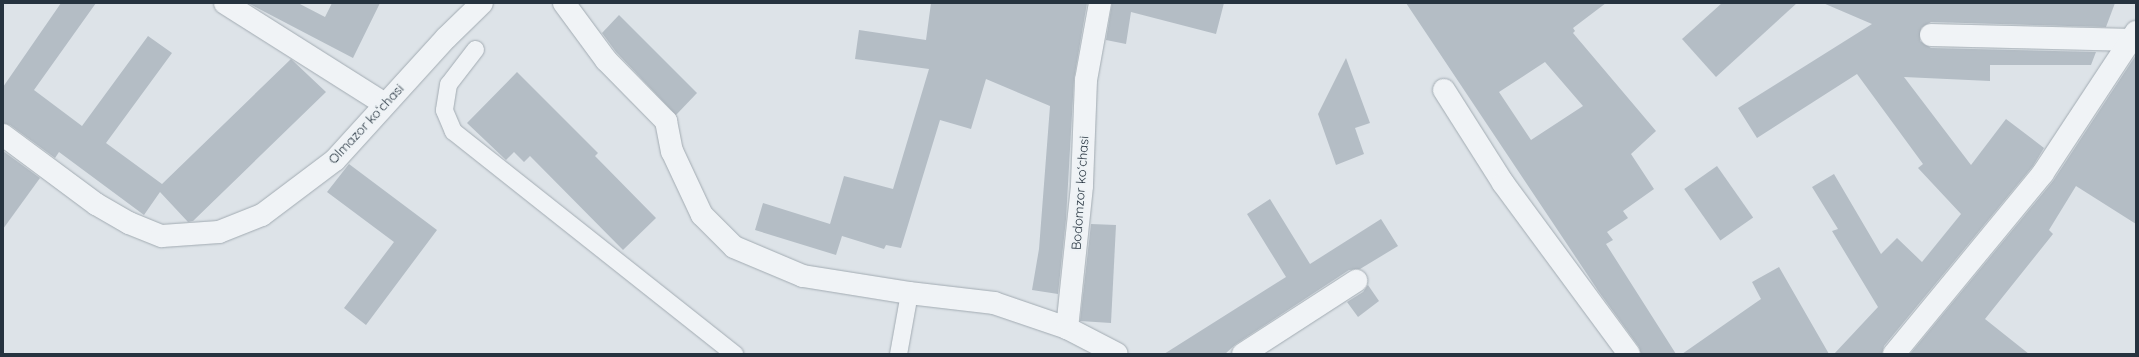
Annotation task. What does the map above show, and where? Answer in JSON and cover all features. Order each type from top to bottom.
[{"type":"street","points":[[225,3],[385,104]]},
{"type":"street","name":"Olmazor koʻchasi","points":[[3,135],[96,204],[129,223],[162,236],[219,232],[262,215],[335,160],[385,104],[482,3]]},
{"type":"street","points":[[564,3],[606,60],[666,121],[672,151],[702,215],[734,247],[803,276],[909,293],[994,303],[1067,328],[1116,354]]},
{"type":"street","name":"Bodomzor koʻchasi","points":[[1067,328],[1082,186],[1086,80],[1100,3]]},
{"type":"street","points":[[1931,35],[2134,36]]},
{"type":"street","points":[[1894,354],[2043,173],[2134,36]]},
{"type":"street","points":[[1444,90],[1503,183],[1628,354]]},
{"type":"street","points":[[1242,354],[1356,281]]},
{"type":"lane","points":[[475,49],[448,84],[444,110],[453,131],[734,354]]},
{"type":"lane","points":[[898,354],[909,293]]},
{"type":"building","points":[[61,3],[96,3],[34,90],[82,126],[148,36],[172,53],[106,143],[162,184],[291,59],[326,92],[193,221],[188,222],[160,192],[144,215],[59,152],[55,158],[10,125],[3,123],[3,87]]},
{"type":"building","points":[[248,3],[298,3],[325,17],[332,3],[380,3],[353,58]]},
{"type":"building","points":[[931,3],[1087,3],[1074,79],[1066,219],[1058,294],[1032,290],[1039,249],[1050,106],[986,79],[971,129],[940,120],[901,248],[886,245],[884,249],[842,236],[836,255],[755,230],[763,203],[830,224],[844,176],[893,189],[929,69],[855,59],[859,30],[926,40]]},
{"type":"building","points":[[1112,3],[1224,3],[1216,34],[1131,12],[1126,44],[1106,40]]},
{"type":"building","points":[[1406,3],[1606,3],[1573,28],[1575,31],[1573,33],[1656,131],[1631,154],[1654,189],[1623,211],[1628,218],[1607,232],[1613,240],[1606,244],[1676,354],[1641,354],[1639,347],[1599,292]],"holes":[[[1545,62],[1583,106],[1531,140],[1499,92]]]},
{"type":"building","points":[[1722,3],[1797,3],[1716,77],[1682,39]]},
{"type":"building","points":[[1823,3],[2115,3],[2106,27],[1931,22],[1921,28],[1920,41],[1931,48],[2096,52],[2091,65],[1990,65],[1990,81],[1904,77],[1971,165],[2006,119],[2044,148],[2033,166],[1884,346],[1882,354],[1834,354],[1878,307],[1832,231],[1838,229],[1812,187],[1834,174],[1881,254],[1897,238],[1922,262],[1961,214],[1918,168],[1923,164],[1857,74],[1757,138],[1738,108],[1872,24]]},
{"type":"building","points":[[619,15],[697,93],[676,115],[616,52],[602,33]]},
{"type":"building","points":[[2136,55],[2136,224],[2076,186],[2049,230],[2053,234],[1985,319],[2029,354],[1910,354],[2053,181]]},
{"type":"building","points":[[1346,58],[1370,123],[1355,128],[1364,154],[1336,165],[1318,114]]},
{"type":"building","points":[[517,72],[598,153],[595,156],[656,218],[623,250],[530,156],[524,162],[514,152],[506,160],[467,123]]},
{"type":"building","points":[[3,151],[40,178],[3,229]]},
{"type":"building","points":[[349,164],[437,230],[366,325],[344,308],[394,242],[327,192]]},
{"type":"building","points":[[1717,166],[1753,218],[1720,241],[1684,189]]},
{"type":"building","points":[[1270,199],[1310,264],[1381,219],[1398,246],[1360,269],[1349,270],[1236,344],[1225,354],[1164,354],[1286,277],[1247,214]]},
{"type":"building","points":[[1091,224],[1116,225],[1111,323],[1080,321]]},
{"type":"building","points":[[1779,267],[1829,354],[1682,354],[1761,299],[1752,282]]},
{"type":"building","points":[[1368,285],[1379,301],[1358,317],[1347,302],[1363,292]]}]
